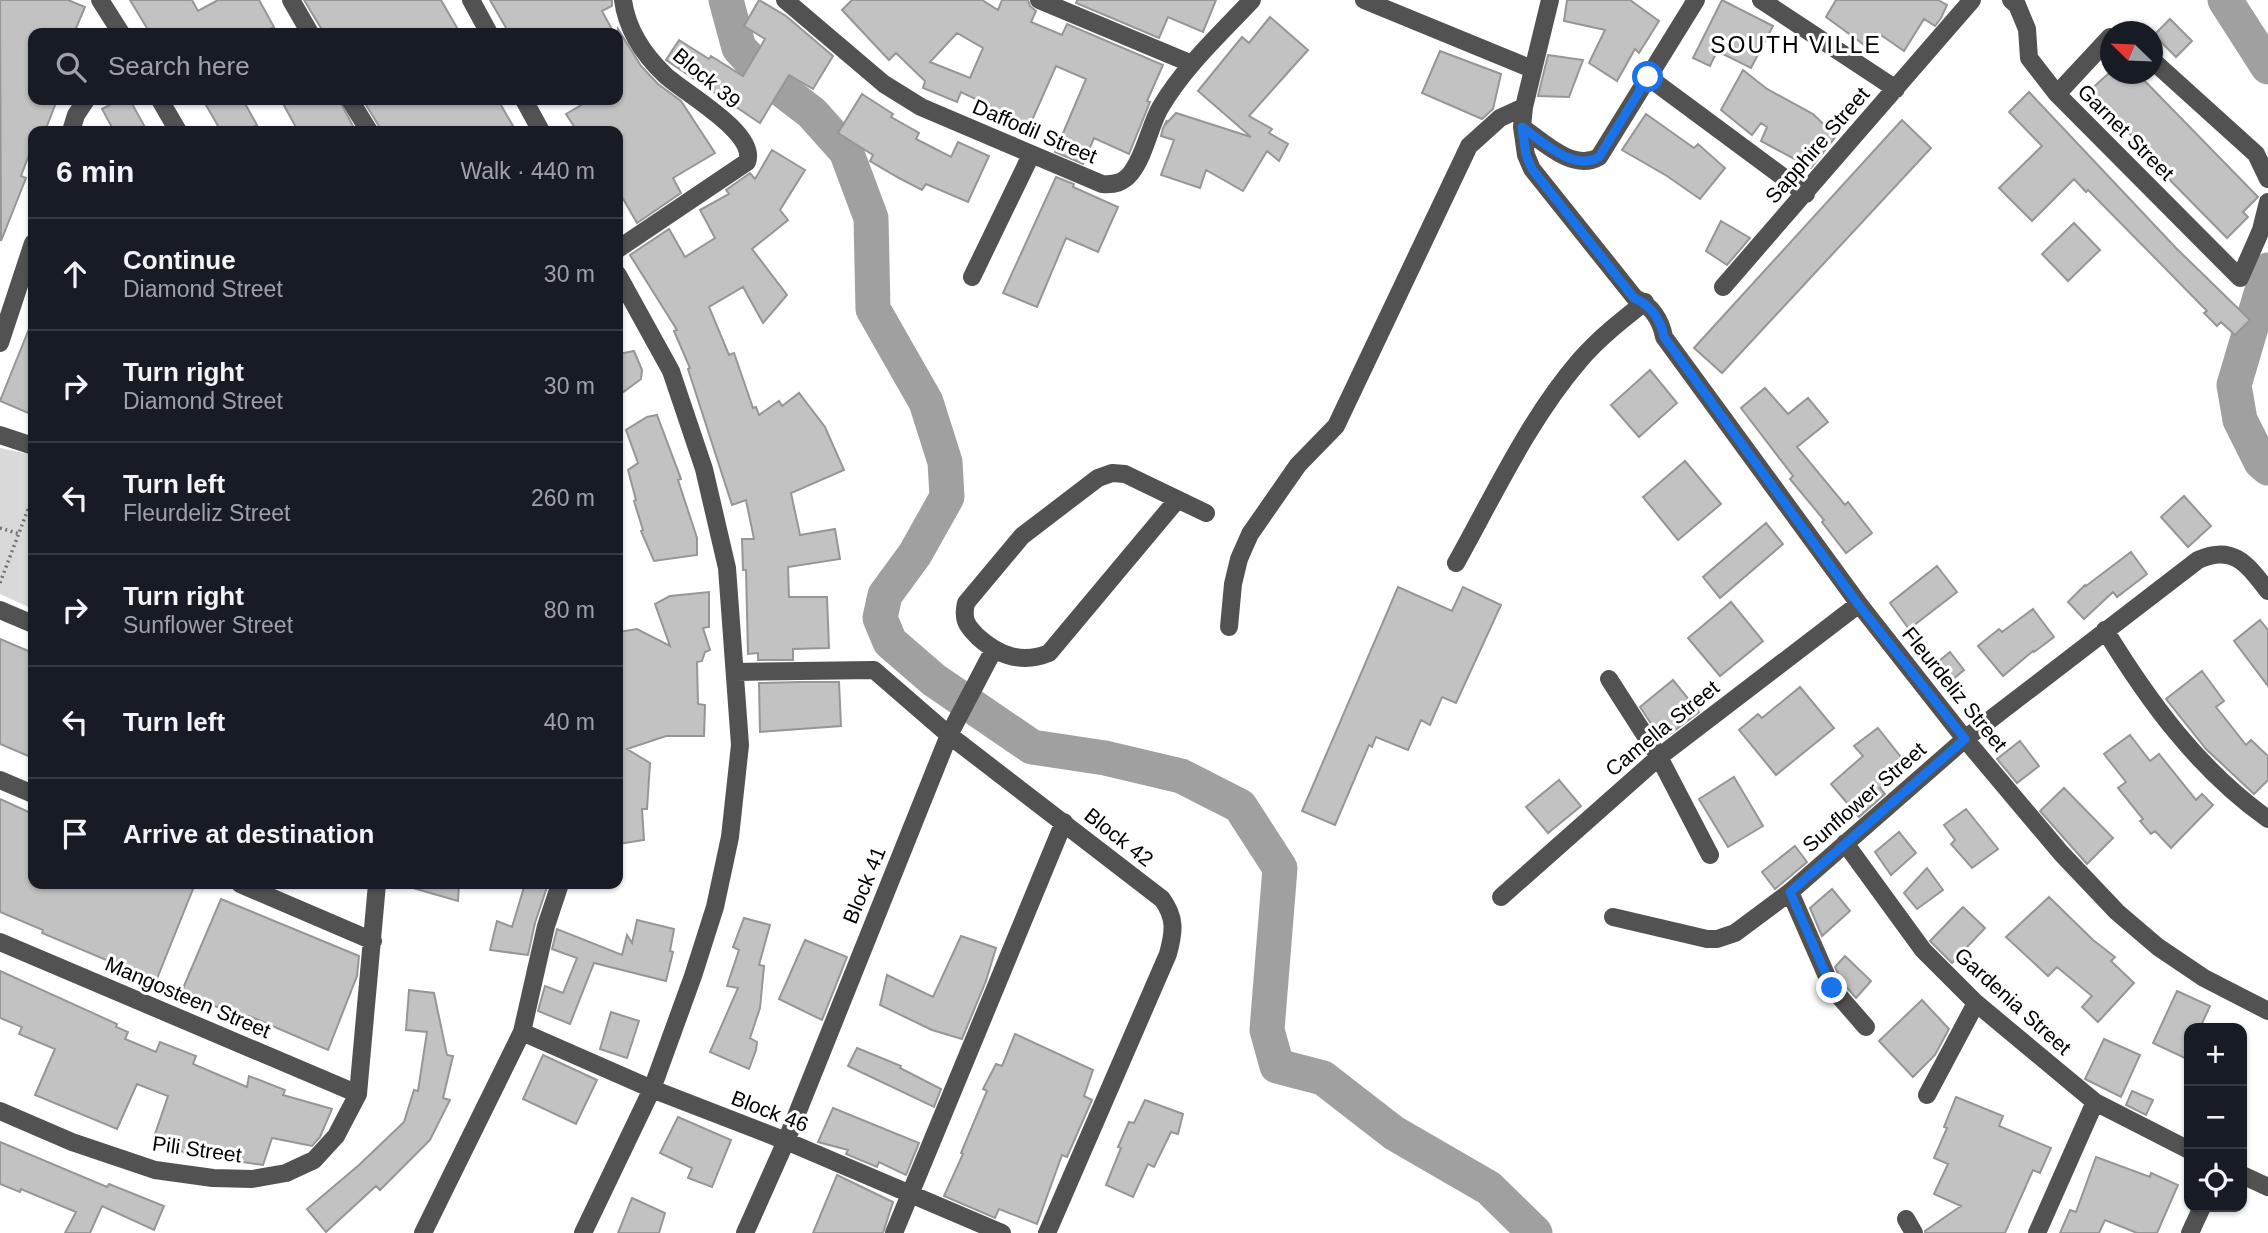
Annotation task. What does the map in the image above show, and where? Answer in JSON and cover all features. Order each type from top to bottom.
[{"type":"street","points":[[100,0],[118,28]]},
{"type":"street","points":[[291,0],[307,28]]},
{"type":"street","points":[[471,0],[486,28]]},
{"type":"street","name":"Block 39","points":[[623,0],[626,19],[642,48],[666,75],[722,118],[748,148],[749,156],[747,162],[623,246]]},
{"type":"street","name":"Daffodil Street","points":[[785,0],[884,84],[921,107],[1102,184],[1112,185],[1132,173],[1159,111],[1192,64],[1252,0]]},
{"type":"street","points":[[1040,0],[1192,64]]},
{"type":"street","points":[[1364,0],[1532,69]]},
{"type":"street","name":"Fleurdeliz Street","points":[[1550,0],[1524,107],[1524,148],[1532,169],[1638,304],[1662,325],[1664,337],[1858,604],[1965,739],[2061,853],[2117,912],[2158,947],[2204,978],[2268,1011]]},
{"type":"street","points":[[1522,127],[1569,158],[1591,161],[1599,157],[1696,0]]},
{"type":"street","points":[[1761,0],[1896,89]]},
{"type":"street","name":"Sapphire Street","points":[[1723,287],[1972,0]]},
{"type":"street","name":"Garnet Street","points":[[2011,0],[2017,5],[2027,29],[2029,58],[2057,94],[2239,278],[2261,230],[2268,202]]},
{"type":"street","points":[[2057,94],[2100,49]]},
{"type":"street","points":[[2163,70],[2256,154],[2268,179]]},
{"type":"street","points":[[1648,77],[1805,194]]},
{"type":"street","points":[[73,126],[83,105]]},
{"type":"street","points":[[163,105],[175,126]]},
{"type":"street","points":[[353,105],[366,126]]},
{"type":"street","points":[[527,105],[538,126]]},
{"type":"street","points":[[1229,627],[1233,584],[1239,559],[1250,534],[1298,465],[1336,426],[1469,146],[1500,118],[1524,107]]},
{"type":"street","points":[[972,277],[1031,155]]},
{"type":"street","points":[[0,343],[28,258]]},
{"type":"street","points":[[583,1233],[652,1089],[693,976],[715,907],[730,837],[740,746],[727,568],[704,469],[671,371],[623,284]]},
{"type":"street","points":[[1456,563],[1558,387],[1581,358],[1638,304]]},
{"type":"street","points":[[0,435],[28,444]]},
{"type":"street","points":[[1177,500],[1049,653],[1029,658],[1013,657],[993,650],[966,625],[963,614],[966,604],[1021,536],[1098,478],[1112,473],[1125,474],[1206,513]]},
{"type":"street","name":"Sunflower Street","points":[[1613,917],[1707,939],[1735,933],[1790,892],[1965,739],[2198,560],[2212,554],[2227,554],[2240,559],[2268,591]]},
{"type":"street","name":"Camella Street","points":[[1501,897],[1659,757],[1858,604]]},
{"type":"street","points":[[0,610],[28,622]]},
{"type":"street","points":[[2105,631],[2134,678],[2190,750],[2221,781],[2268,819]]},
{"type":"street","name":"Block 41","points":[[745,1233],[786,1141],[949,735],[993,650]]},
{"type":"street","name":"Block 42","points":[[735,672],[874,670],[949,735],[1162,900],[1170,911],[1174,922],[1168,954],[1046,1233]]},
{"type":"street","points":[[1609,679],[1659,757],[1710,855]]},
{"type":"street","points":[[0,780],[28,792]]},
{"type":"street","points":[[894,1233],[1064,822]]},
{"type":"street","name":"Gardenia Street","points":[[1845,843],[1923,950],[1976,1003],[2095,1102],[2187,1149]]},
{"type":"street","points":[[252,889],[373,941]]},
{"type":"street","name":"Pili Street","points":[[0,1111],[72,1142],[155,1170],[212,1178],[253,1179],[286,1173],[314,1160],[336,1136],[358,1094],[377,889]]},
{"type":"street","points":[[424,1233],[522,1032],[546,926],[558,889]]},
{"type":"street","points":[[1790,892],[1832,988],[1866,1027]]},
{"type":"street","name":"Mangosteen Street","points":[[0,942],[358,1094]]},
{"type":"street","points":[[1927,1095],[1976,1003]]},
{"type":"street","name":"Block 46","points":[[522,1032],[652,1089],[911,1192],[1002,1233]]},
{"type":"street","points":[[2037,1233],[2095,1102]]},
{"type":"street","points":[[2247,1177],[2268,1187]]},
{"type":"street","points":[[2190,1233],[2200,1212]]},
{"type":"path","points":[[0,583],[28,511]]},
{"type":"path","points":[[0,528],[20,534]]},
{"type":"shaded area","points":[[0,448],[28,454],[28,607],[0,594]]},
{"type":"building","points":[[0,0],[68,0],[85,7],[76,28],[28,28],[28,105],[55,105],[47,126],[28,126],[28,157],[21,176],[26,178],[1,241]]},
{"type":"building","points":[[130,0],[192,0],[198,11],[218,0],[259,0],[274,27],[272,28],[147,28]]},
{"type":"building","points":[[304,0],[441,0],[457,28],[321,28]]},
{"type":"building","points":[[490,0],[612,0],[612,6],[602,11],[611,28],[506,28]]},
{"type":"building","points":[[759,0],[786,16],[833,56],[813,89],[789,75],[760,123],[666,60],[679,40],[743,76],[765,39],[744,26]]},
{"type":"building","points":[[852,0],[982,0],[998,10],[1002,0],[1028,0],[1036,11],[1031,22],[1062,35],[1067,24],[1163,65],[1129,154],[1094,138],[1083,164],[1055,152],[1086,79],[1056,66],[1030,125],[961,92],[957,102],[923,88],[925,81],[896,53],[889,60],[842,10]],"holes":[[[957,33],[983,48],[970,78],[930,62]]]},
{"type":"building","points":[[1077,0],[1216,0],[1203,32],[1168,17],[1159,38],[1076,3]]},
{"type":"building","points":[[1567,0],[1630,0],[1659,21],[1639,53],[1635,49],[1617,81],[1589,63],[1605,30],[1564,21]]},
{"type":"building","points":[[1722,0],[1773,26],[1751,68],[1717,51],[1710,66],[1693,58]]},
{"type":"building","points":[[1836,0],[1938,0],[1947,5],[1935,26],[1924,19],[1904,51],[1881,35],[1870,49],[1826,17]]},
{"type":"building","points":[[1270,17],[1308,50],[1249,116],[1272,129],[1269,133],[1288,144],[1279,161],[1267,151],[1243,191],[1206,170],[1200,188],[1161,175],[1174,140],[1161,136],[1164,126],[1176,113],[1251,137],[1198,91],[1242,37],[1249,43]]},
{"type":"building","points":[[2170,19],[2192,41],[2176,57],[2163,44],[2163,26]]},
{"type":"building","points":[[623,37],[641,66],[658,84],[681,101],[715,153],[673,178],[681,193],[637,223],[623,199],[623,126],[574,126],[566,114],[581,105],[623,105]]},
{"type":"building","points":[[1440,51],[1501,74],[1493,109],[1482,119],[1422,93]]},
{"type":"building","points":[[1548,55],[1583,60],[1569,97],[1538,96]]},
{"type":"building","points":[[1743,70],[1767,89],[1813,114],[1836,136],[1811,168],[1761,141],[1767,127],[1761,123],[1752,135],[1721,110]]},
{"type":"building","points":[[2100,81],[2100,84],[2148,84],[2258,197],[2243,212],[2248,217],[2227,238],[2160,170],[2162,168],[2089,91]]},
{"type":"building","points":[[2029,92],[2176,248],[2250,320],[2235,335],[2221,322],[2217,326],[2204,313],[2207,311],[2074,179],[2032,221],[1999,188],[2042,146],[2009,112]]},
{"type":"building","points":[[862,94],[893,114],[891,117],[919,133],[916,139],[951,157],[958,142],[989,156],[968,202],[926,184],[922,190],[899,178],[870,161],[873,155],[838,133]]},
{"type":"building","points":[[110,105],[133,105],[144,126],[111,126],[102,109]]},
{"type":"building","points":[[206,105],[246,105],[257,125],[255,126],[218,126]]},
{"type":"building","points":[[284,105],[342,105],[353,126],[295,126]]},
{"type":"building","points":[[366,105],[501,105],[513,126],[379,126]]},
{"type":"building","points":[[1646,114],[1694,148],[1698,144],[1725,168],[1700,199],[1622,150]]},
{"type":"building","points":[[1902,120],[1931,148],[1722,373],[1694,348]]},
{"type":"building","points":[[772,150],[805,170],[780,210],[788,220],[752,249],[787,295],[763,323],[743,287],[709,307],[729,355],[734,353],[753,408],[756,407],[759,415],[779,401],[782,406],[799,393],[825,427],[844,470],[791,493],[800,535],[835,529],[840,559],[788,567],[789,597],[827,597],[829,648],[793,649],[793,660],[758,660],[758,653],[748,654],[746,570],[743,570],[742,539],[754,539],[746,500],[732,505],[688,369],[690,368],[674,331],[677,330],[630,255],[669,229],[685,257],[715,238],[700,210],[729,194],[726,190],[750,173],[755,179]]},
{"type":"building","points":[[1056,177],[1118,207],[1098,252],[1066,238],[1037,307],[1003,293]]},
{"type":"building","points":[[1721,221],[1750,238],[1727,265],[1706,251]]},
{"type":"building","points":[[2074,223],[2100,250],[2068,281],[2042,254]]},
{"type":"building","points":[[28,331],[28,413],[0,401]]},
{"type":"building","points":[[634,351],[642,370],[641,379],[623,392],[623,353]]},
{"type":"building","points":[[1650,370],[1677,403],[1639,437],[1611,405]]},
{"type":"building","points":[[1765,388],[1788,414],[1808,398],[1828,422],[1797,447],[1845,505],[1848,502],[1872,533],[1846,553],[1822,522],[1824,520],[1790,479],[1793,476],[1741,408]]},
{"type":"building","points":[[657,415],[681,479],[678,480],[697,538],[697,555],[654,561],[641,531],[643,530],[634,501],[636,500],[628,470],[638,463],[626,430],[647,417]]},
{"type":"building","points":[[1685,461],[1721,504],[1678,540],[1643,497]]},
{"type":"building","points":[[2184,496],[2211,526],[2188,547],[2161,517]]},
{"type":"building","points":[[1766,523],[1783,544],[1720,598],[1703,577]]},
{"type":"building","points":[[2131,552],[2147,574],[2117,597],[2113,592],[2084,619],[2068,602],[2085,585]]},
{"type":"building","points":[[1937,566],[1957,592],[1909,629],[1890,603]]},
{"type":"building","points":[[1398,587],[1452,611],[1463,587],[1501,605],[1456,703],[1442,697],[1430,725],[1421,720],[1408,750],[1376,737],[1372,747],[1369,745],[1335,825],[1302,811]]},
{"type":"building","points":[[709,592],[709,627],[703,628],[710,650],[705,652],[702,661],[697,662],[698,704],[705,705],[704,736],[666,736],[627,749],[650,763],[647,809],[642,809],[644,840],[623,843],[623,631],[637,629],[670,646],[655,604],[670,596]]},
{"type":"building","points":[[1731,602],[1763,641],[1720,676],[1688,638]]},
{"type":"building","points":[[2033,609],[2054,637],[2003,676],[1978,646],[1999,629],[2002,632]]},
{"type":"building","points":[[2260,620],[2268,630],[2268,686],[2234,641]]},
{"type":"building","points":[[0,639],[28,651],[28,756],[0,744]]},
{"type":"building","points":[[1950,652],[1964,670],[1947,684],[1933,666]]},
{"type":"building","points":[[2202,671],[2224,701],[2216,707],[2246,745],[2251,740],[2268,756],[2268,780],[2254,794],[2206,749],[2166,699]]},
{"type":"building","points":[[1673,680],[1699,712],[1662,740],[1640,707]]},
{"type":"building","points":[[839,682],[841,726],[760,732],[759,683]]},
{"type":"building","points":[[1800,687],[1834,728],[1776,775],[1739,730],[1758,714],[1762,718]]},
{"type":"building","points":[[1878,728],[1908,766],[1880,788],[1885,794],[1859,817],[1831,784],[1863,756],[1854,746]]},
{"type":"building","points":[[2130,735],[2150,761],[2159,754],[2196,800],[2202,794],[2213,805],[2171,848],[2155,831],[2151,834],[2140,821],[2143,819],[2118,788],[2126,782],[2104,754]]},
{"type":"building","points":[[2020,741],[2039,766],[2017,783],[1997,759]]},
{"type":"building","points":[[1734,777],[1763,826],[1728,847],[1699,799]]},
{"type":"building","points":[[1559,780],[1581,806],[1548,833],[1526,807]]},
{"type":"building","points":[[2064,788],[2113,838],[2087,864],[2040,811]]},
{"type":"building","points":[[0,799],[28,812],[28,889],[193,889],[156,981],[42,933],[43,930],[0,912]]},
{"type":"building","points":[[1966,809],[1998,849],[1972,868],[1951,844],[1955,840],[1944,825]]},
{"type":"building","points":[[1899,832],[1916,853],[1891,875],[1875,852]]},
{"type":"building","points":[[1795,846],[1807,862],[1775,889],[1762,872]]},
{"type":"building","points":[[1927,868],[1943,890],[1917,909],[1904,893]]},
{"type":"building","points":[[416,889],[459,889],[458,901]]},
{"type":"building","points":[[523,889],[546,889],[528,955],[490,950],[497,921],[512,927]]},
{"type":"building","points":[[1832,889],[1850,911],[1822,936],[1810,908]]},
{"type":"building","points":[[2049,897],[2093,940],[2115,957],[2111,961],[2134,983],[2098,1022],[2082,1007],[2092,996],[2057,967],[2048,976],[2006,937]]},
{"type":"building","points":[[221,899],[359,956],[357,976],[328,1050],[249,1016],[248,1019],[181,993]]},
{"type":"building","points":[[1963,907],[1985,928],[1952,963],[1930,941]]},
{"type":"building","points":[[744,918],[770,925],[759,965],[764,966],[760,1008],[750,1038],[757,1042],[749,1069],[710,1052],[738,988],[727,986],[739,950],[733,947]]},
{"type":"building","points":[[637,920],[674,929],[670,951],[673,952],[666,981],[594,963],[570,1024],[538,1011],[545,986],[563,993],[577,958],[552,949],[557,929],[622,955],[627,935],[632,943]]},
{"type":"building","points":[[961,936],[996,948],[986,981],[962,1039],[932,1030],[880,1005],[887,975],[933,997]]},
{"type":"building","points":[[805,940],[847,957],[822,1020],[779,999]]},
{"type":"building","points":[[1845,956],[1871,981],[1856,998],[1842,982],[1835,967]]},
{"type":"building","points":[[0,971],[117,1024],[116,1027],[128,1032],[125,1039],[156,1052],[160,1042],[196,1056],[193,1064],[247,1087],[249,1076],[285,1090],[283,1095],[332,1109],[320,1137],[312,1146],[272,1138],[263,1165],[208,1157],[191,1148],[187,1154],[154,1137],[168,1096],[137,1084],[117,1129],[35,1095],[55,1049],[19,1034],[22,1027],[0,1018]]},
{"type":"building","points":[[409,990],[434,993],[447,1055],[453,1056],[443,1098],[450,1100],[430,1140],[380,1190],[376,1186],[326,1232],[307,1209],[404,1122],[414,1090],[418,1091],[427,1032],[406,1030]]},
{"type":"building","points":[[2177,991],[2210,1006],[2202,1023],[2184,1023],[2184,1058],[2153,1043]]},
{"type":"building","points":[[1922,1000],[1949,1029],[1935,1055],[1913,1077],[1879,1041]]},
{"type":"building","points":[[611,1012],[639,1021],[627,1058],[600,1049]]},
{"type":"building","points":[[1015,1034],[1093,1070],[1084,1096],[1092,1100],[1067,1157],[1062,1155],[1037,1224],[999,1209],[995,1218],[944,1196],[987,1091],[983,1089],[996,1064],[1002,1066]]},
{"type":"building","points":[[2104,1039],[2140,1055],[2121,1097],[2085,1079]]},
{"type":"building","points":[[857,1048],[901,1066],[900,1068],[941,1089],[934,1107],[848,1066]]},
{"type":"building","points":[[543,1055],[597,1080],[576,1124],[523,1099]]},
{"type":"building","points":[[2132,1091],[2153,1100],[2146,1115],[2126,1105]]},
{"type":"building","points":[[1956,1097],[2003,1116],[1999,1126],[2051,1148],[2040,1173],[2033,1170],[2005,1233],[1925,1233],[1961,1206],[1934,1194],[1948,1164],[1934,1158]]},
{"type":"building","points":[[1145,1100],[1183,1114],[1178,1134],[1171,1132],[1154,1167],[1148,1164],[1133,1197],[1106,1185],[1129,1122],[1134,1123]]},
{"type":"building","points":[[833,1108],[919,1143],[906,1175],[879,1162],[877,1167],[846,1154],[848,1150],[818,1142]]},
{"type":"building","points":[[678,1117],[731,1140],[712,1187],[688,1178],[692,1168],[660,1153]]},
{"type":"building","points":[[0,1142],[107,1187],[109,1184],[164,1206],[154,1230],[102,1206],[90,1233],[65,1233],[76,1212],[21,1189],[20,1192],[0,1184]]},
{"type":"building","points":[[2096,1157],[2150,1177],[2151,1173],[2178,1185],[2157,1233],[2137,1233],[2105,1220],[2099,1233],[2060,1233],[2070,1210],[2076,1212]]},
{"type":"building","points":[[837,1175],[893,1202],[883,1233],[813,1233]]},
{"type":"building","points":[[632,1198],[665,1213],[659,1233],[618,1233]]},
{"type":"waterway","points":[[726,0],[739,48],[768,79],[812,113],[846,151],[871,218],[873,309],[926,402],[945,462],[947,497],[915,554],[885,595],[880,618],[890,642],[934,680],[1032,747],[1105,758],[1181,776],[1240,806],[1280,868],[1267,1030],[1277,1066],[1323,1078],[1394,1133],[1489,1188],[1535,1233]]},
{"type":"waterway","points":[[2225,0],[2268,67]]},
{"type":"waterway","points":[[2268,270],[2234,385],[2240,420],[2261,462],[2268,468]]},
{"type":"district","name":"SOUTH VILLE","points":[[1796,45]]},
{"type":"route","points":[[1648,77],[1599,157],[1591,161],[1569,158],[1522,127],[1526,155],[1532,169],[1634,298],[1645,302],[1662,325],[1664,337],[1858,604],[1965,739],[1790,892],[1832,988]]}]
